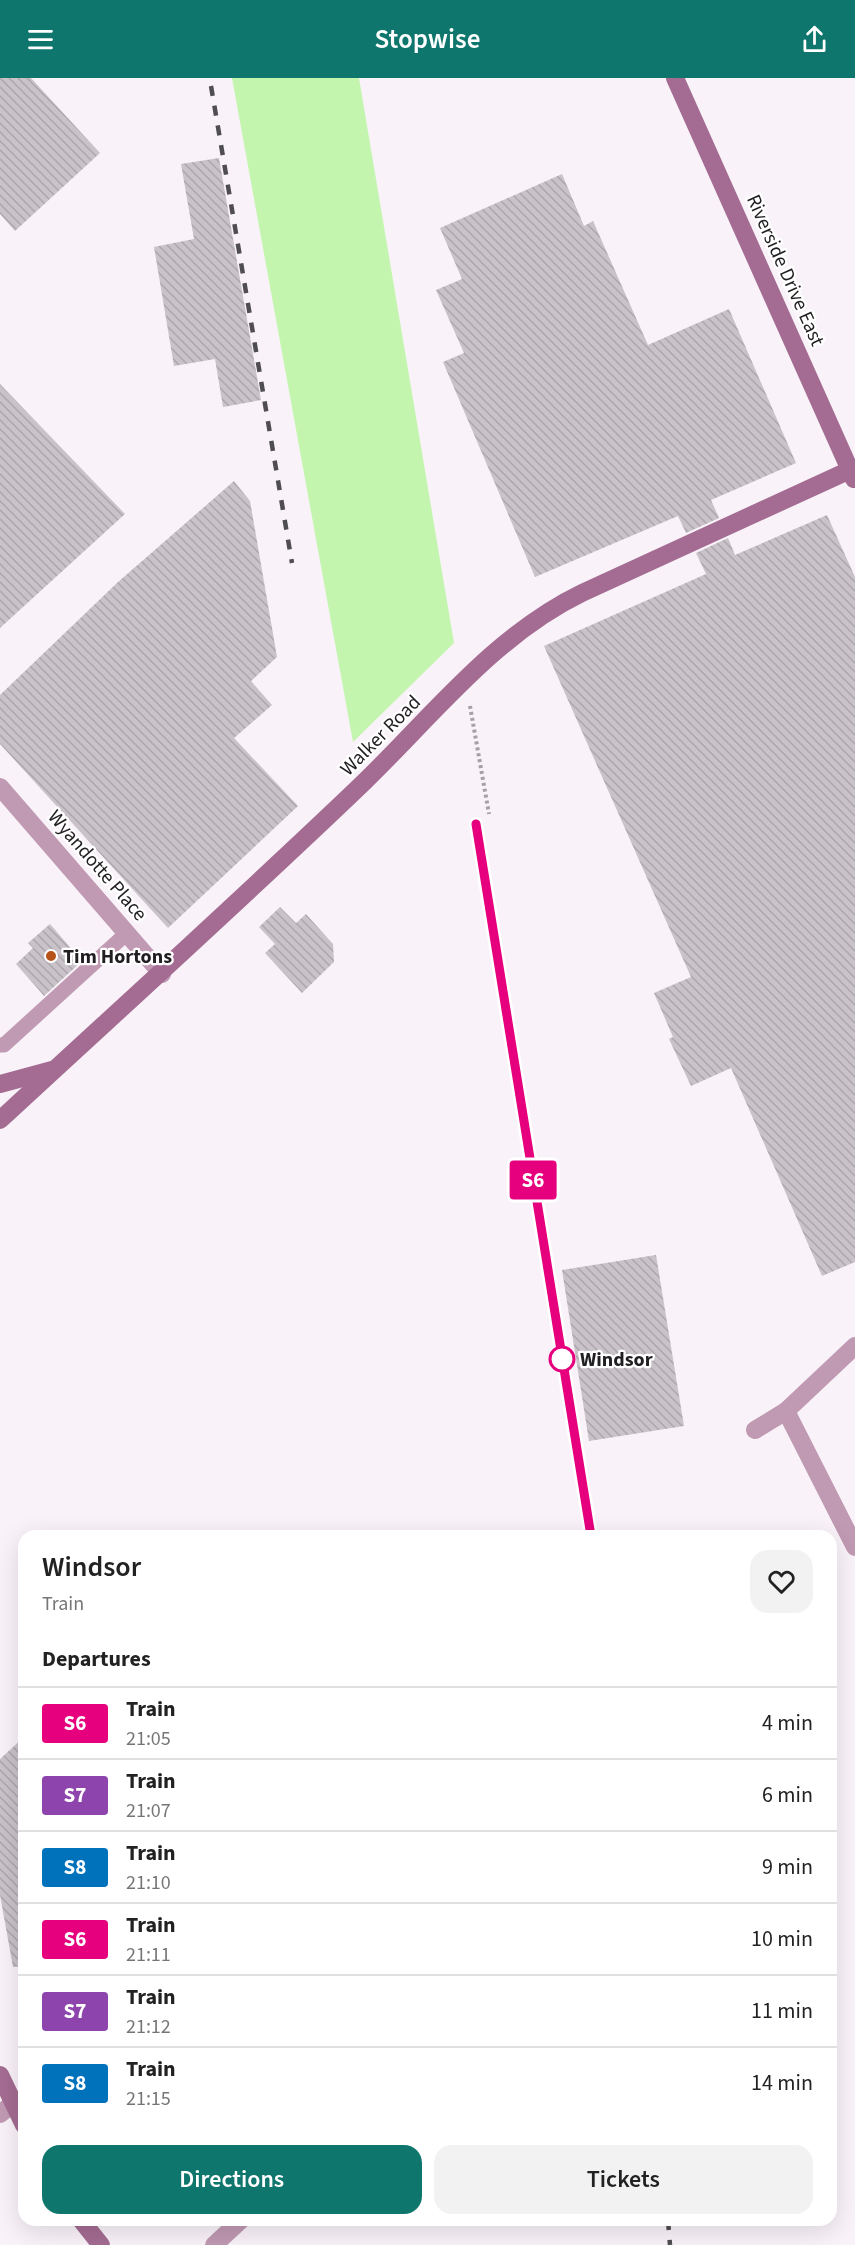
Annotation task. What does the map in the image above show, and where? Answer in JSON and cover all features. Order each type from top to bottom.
[{"type":"main road","name":"Riverside Drive East","points":[[675,78],[853,475]]},
{"type":"main road","name":"Walker Road","points":[[0,1120],[162,974],[386,762],[482,664],[548,611],[582,593],[853,475]]},
{"type":"main road","points":[[0,1084],[56,1068]]},
{"type":"main road","points":[[0,2075],[6,2109],[18,2120]]},
{"type":"main road","points":[[86,2226],[101,2245]]},
{"type":"street","name":"Wyandotte Place","points":[[0,787],[162,974]]},
{"type":"street","points":[[754,1430],[786,1411],[855,1346]]},
{"type":"street","points":[[786,1411],[855,1547]]},
{"type":"street","points":[[214,2245],[235,2226]]},
{"type":"lane","points":[[0,1045],[4,1045],[127,933]]},
{"type":"path","points":[[470,706],[489,814]]},
{"type":"green space","points":[[232,78],[359,78],[454,643],[353,742]]},
{"type":"building","points":[[0,78],[31,78],[100,153],[15,231],[0,214]]},
{"type":"building","points":[[219,158],[261,400],[223,407],[215,359],[174,366],[154,247],[194,239],[181,164]]},
{"type":"building","points":[[562,174],[584,226],[593,221],[648,345],[729,309],[796,463],[711,500],[719,518],[686,533],[678,516],[535,577],[443,362],[464,353],[436,290],[462,279],[440,228]]},
{"type":"building","points":[[0,384],[125,514],[0,628]]},
{"type":"building","points":[[234,481],[250,501],[277,657],[251,681],[272,705],[234,738],[298,806],[168,928],[0,744],[0,695],[118,582]]},
{"type":"building","points":[[827,515],[855,577],[855,1262],[822,1276],[731,1068],[691,1086],[669,1039],[673,1037],[654,993],[691,977],[544,646],[706,574],[696,553],[728,538],[735,555]]},
{"type":"building","points":[[280,907],[296,923],[306,914],[333,944],[334,962],[302,993],[265,953],[275,944],[259,927]]},
{"type":"building","name":"Tim Hortons","points":[[50,924],[82,961],[44,996],[16,964],[33,948],[28,943]]},
{"type":"building","points":[[656,1255],[684,1426],[589,1441],[562,1270]]},
{"type":"building","points":[[18,1742],[18,1967],[13,1967],[0,1895],[0,1759]]},
{"type":"railway","points":[[211,86],[292,563]]},
{"type":"railway","points":[[476,824],[590,1530]]},
{"type":"railway","points":[[668,2226],[670,2245]]},
{"type":"train","name":"S6","points":[[476,824],[590,1530]]},
{"type":"place","name":"Tim Hortons","points":[[51,956]]},
{"type":"place","name":"Windsor","points":[[562,1359]]}]
